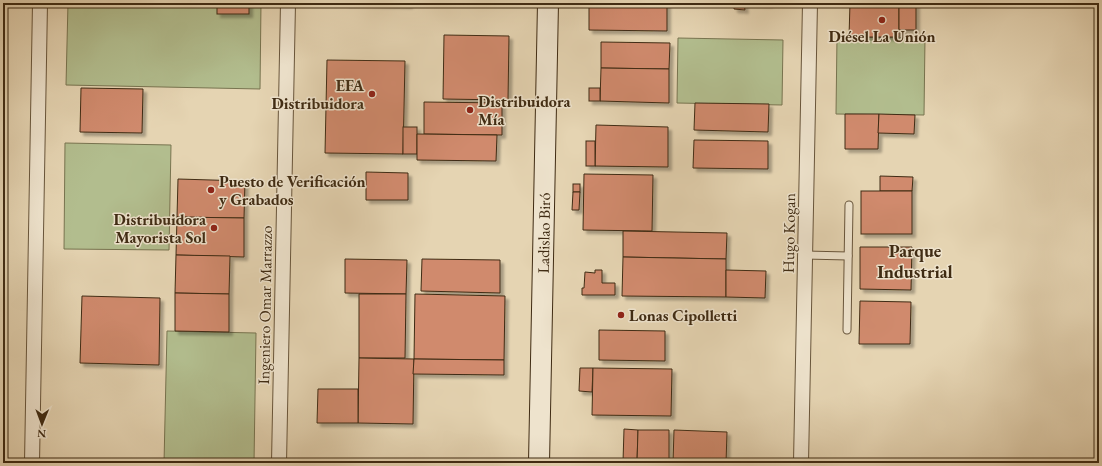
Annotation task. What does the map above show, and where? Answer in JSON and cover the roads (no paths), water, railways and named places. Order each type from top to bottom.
[{"type":"street","points":[[32,463],[40,3]]},
{"type":"street","name":"Ingeniero Omar Marrazzo","points":[[279,463],[288,3]]},
{"type":"street","name":"Ladislao Biró","points":[[539,463],[548,3]]},
{"type":"street","name":"Hugo Kogan","points":[[801,463],[810,3]]},
{"type":"lane","points":[[847,330],[849,205]]},
{"type":"lane","points":[[805,255],[848,256]]},
{"type":"place","name":"Diésel La Unión","points":[[882,20]]},
{"type":"place","name":"EFA Distribuidora","points":[[372,94]]},
{"type":"place","name":"Distribuidora Mía","points":[[470,110]]},
{"type":"place","name":"Puesto de Verificación y Grabados","points":[[211,190]]},
{"type":"place","name":"Distribuidora Mayorista Sol","points":[[214,228]]},
{"type":"place","name":"Lonas Cipolletti","points":[[621,315]]},
{"type":"district","name":"Parque Industrial","points":[[915,260]]}]
